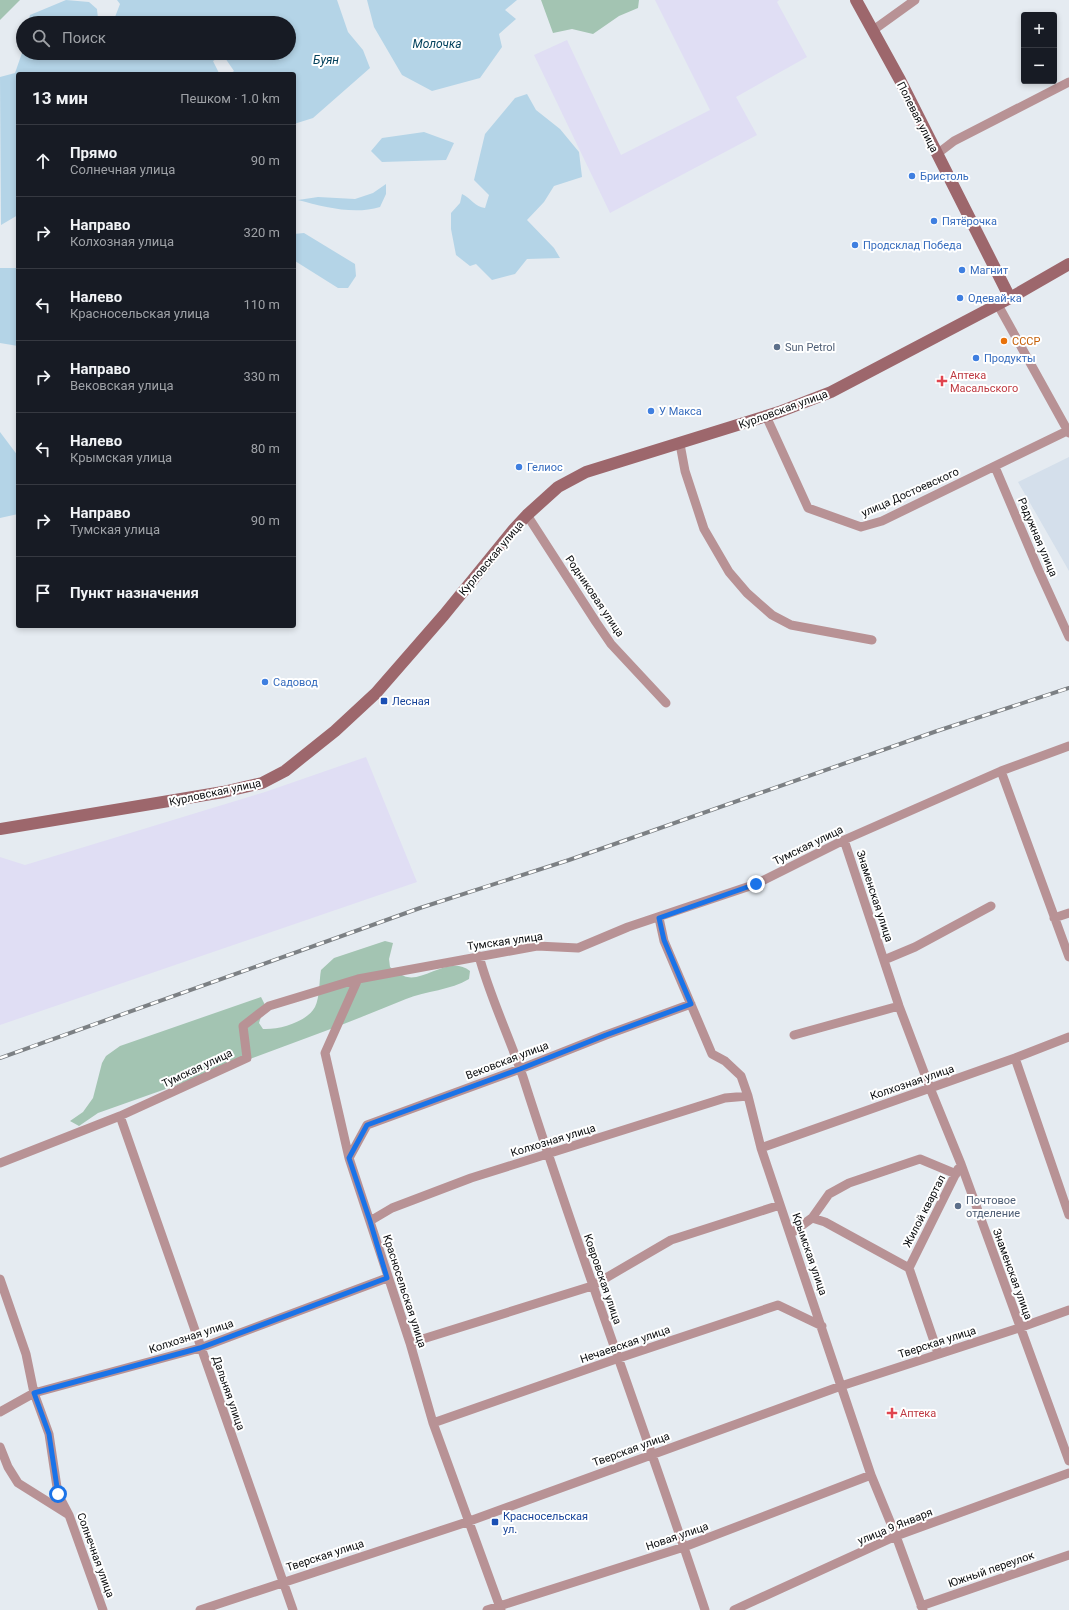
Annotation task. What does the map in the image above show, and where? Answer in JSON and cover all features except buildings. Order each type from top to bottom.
[{"type":"main road","name":"Полевая улица","points":[[856,0],[900,80],[1010,298]]},
{"type":"main road","name":"Курловская улица","points":[[0,829],[223,792],[262,783],[278,775],[335,731],[376,692],[444,615],[514,529],[527,515],[558,488],[586,472],[766,416],[831,392],[998,305],[1069,264]]},
{"type":"street","points":[[872,31],[915,0]]},
{"type":"street","points":[[937,154],[954,141],[1069,82]]},
{"type":"street","points":[[998,305],[1069,431]]},
{"type":"street","name":"улица Достоевского","points":[[766,416],[808,508],[861,527],[882,520],[1069,431]]},
{"type":"street","points":[[680,444],[685,471],[704,529],[729,572],[747,593],[772,615],[791,625],[872,640]]},
{"type":"street","name":"Радужная улица","points":[[995,467],[1069,637]]},
{"type":"street","name":"Родниковая улица","points":[[527,515],[611,644],[666,703]]},
{"type":"street","name":"Тумская улица","points":[[0,1162],[120,1116],[248,1058],[243,1026],[269,1006],[358,979],[479,956],[537,946],[578,948],[628,927],[659,918],[756,884],[844,840],[1001,771],[1069,746]]},
{"type":"street","points":[[1001,771],[1069,957]]},
{"type":"street","name":"Знаменская улица","points":[[844,840],[899,1006],[961,1164],[1019,1328],[1069,1461]]},
{"type":"street","name":"Знаменская улица","points":[[884,960],[915,947],[991,906]]},
{"type":"street","points":[[1054,918],[1069,913]]},
{"type":"street","name":"Крымская улица","points":[[659,918],[664,940],[712,1054],[725,1061],[741,1076],[748,1096],[761,1148],[871,1475],[896,1536],[922,1608]]},
{"type":"street","name":"Ковровская улица","points":[[479,956],[486,981],[520,1069],[592,1286],[619,1358],[705,1610]]},
{"type":"street","name":"Красносельская улица","points":[[358,979],[325,1053],[349,1158],[387,1278],[410,1343],[433,1423],[500,1608]]},
{"type":"street","name":"Вековская улица","points":[[349,1158],[367,1125],[691,1004]]},
{"type":"street","points":[[794,1035],[899,1006]]},
{"type":"street","name":"Колхозная улица","points":[[761,1148],[1015,1058],[1069,1037]]},
{"type":"street","points":[[1015,1058],[1069,1215]]},
{"type":"street","name":"Колхозная улица","points":[[370,1221],[392,1208],[470,1178],[725,1098],[748,1096]]},
{"type":"street","name":"Дальняя улица","points":[[120,1116],[292,1610]]},
{"type":"street","points":[[790,1234],[812,1218],[829,1194],[849,1183],[920,1159],[956,1174]]},
{"type":"street","name":"Жилой квартал","points":[[909,1268],[961,1164]]},
{"type":"street","points":[[410,1343],[592,1286],[671,1240],[780,1205]]},
{"type":"street","points":[[812,1218],[825,1222],[909,1268],[938,1353]]},
{"type":"street","name":"Колхозная улица","points":[[0,1412],[34,1393],[200,1348],[387,1278]]},
{"type":"street","name":"Солнечная улица","points":[[0,1279],[26,1354],[34,1393],[49,1434],[58,1494],[69,1515],[103,1610]]},
{"type":"street","name":"Нечаевская улица","points":[[433,1423],[619,1358],[778,1305],[822,1326]]},
{"type":"street","name":"Тверская улица","points":[[200,1610],[468,1522],[841,1386],[938,1353],[1019,1328],[1069,1310]]},
{"type":"street","points":[[0,1447],[8,1467],[18,1483],[69,1515]]},
{"type":"street","name":"улица 9 Января","points":[[734,1610],[896,1536],[1069,1473]]},
{"type":"street","name":"Новая улица","points":[[487,1610],[500,1608],[684,1547],[871,1475]]},
{"type":"street","name":"Южный переулок","points":[[922,1608],[1069,1555]]},
{"type":"shaded area","points":[[655,0],[779,0],[777,2],[807,57],[736,97],[757,135],[610,213],[534,55],[567,40],[621,155],[710,110]]},
{"type":"shaded area","points":[[1069,457],[1069,571],[1018,482]]},
{"type":"shaded area","points":[[366,757],[417,882],[0,1025],[0,857],[25,865],[265,792]]},
{"type":"green space","points":[[0,0],[20,0],[0,20]]},
{"type":"green space","points":[[541,0],[639,0],[638,8],[619,16],[593,34],[572,29],[553,33]]},
{"type":"green space","points":[[385,941],[393,943],[389,959],[390,967],[404,976],[419,976],[445,967],[454,966],[462,967],[470,971],[469,979],[454,986],[406,999],[291,1044],[98,1113],[79,1126],[70,1121],[83,1112],[93,1098],[102,1063],[106,1056],[120,1046],[261,997],[265,1005],[259,1023],[263,1029],[277,1028],[292,1024],[306,1017],[315,1007],[319,994],[321,970],[334,958]]},
{"type":"water","name":"Буян","points":[[66,0],[89,2],[97,9],[98,16],[30,16]]},
{"type":"water","name":"Буян","points":[[117,0],[337,0],[348,32],[363,50],[370,68],[313,118],[296,123],[296,72],[233,72],[234,71],[226,60],[296,60],[296,16],[115,16],[120,4]]},
{"type":"water","name":"Молочка","points":[[367,0],[517,0],[505,10],[516,19],[499,34],[502,47],[480,78],[432,91],[402,75],[374,27]]},
{"type":"water","name":"Буян","points":[[20,60],[215,60],[213,61],[218,72],[16,72],[16,216],[1,225],[0,77],[15,73]]},
{"type":"water","points":[[527,94],[536,110],[560,129],[579,152],[582,177],[554,186],[544,202],[527,220],[554,248],[560,258],[527,259],[515,274],[492,280],[476,264],[470,266],[456,255],[451,229],[451,213],[460,203],[462,194],[478,206],[485,208],[489,195],[474,180],[485,134],[515,98]]},
{"type":"water","points":[[424,132],[454,143],[446,160],[382,162],[371,151],[382,138]]},
{"type":"water","points":[[386,184],[386,194],[380,207],[370,209],[339,209],[298,200],[318,197],[355,199],[373,193]]},
{"type":"water","points":[[304,233],[355,264],[356,276],[348,288],[338,288],[296,262],[296,234]]},
{"type":"water","points":[[0,268],[16,268],[16,346],[0,343]]},
{"type":"water","points":[[0,432],[16,453],[16,514],[0,518]]},
{"type":"railway","points":[[0,1058],[420,908],[569,860],[937,731],[1069,688]]},
{"type":"place","name":"Бристоль","points":[[912,176]]},
{"type":"place","name":"Пятёрочка","points":[[934,221]]},
{"type":"place","name":"Продсклад Победа","points":[[855,245]]},
{"type":"place","name":"Магнит","points":[[962,270]]},
{"type":"place","name":"Одевай-ка","points":[[960,298]]},
{"type":"place","name":"СССР","points":[[1004,341]]},
{"type":"place","name":"Sun Petrol","points":[[777,347]]},
{"type":"place","name":"Продукты","points":[[976,358]]},
{"type":"place","name":"Аптека Масальского","points":[[942,381]]},
{"type":"place","name":"У Макса","points":[[651,411]]},
{"type":"place","name":"Гелиос","points":[[519,467]]},
{"type":"place","name":"Садовод","points":[[265,682]]},
{"type":"place","name":"Лесная","points":[[384,701]]},
{"type":"place","name":"Почтовое отделение","points":[[958,1206]]},
{"type":"place","name":"Аптека","points":[[892,1413]]},
{"type":"place","name":"Красносельская ул.","points":[[495,1522]]},
{"type":"route","points":[[58,1494],[49,1434],[34,1393],[200,1348],[387,1278],[349,1158],[367,1125],[691,1004],[664,940],[659,918],[756,884]]}]
